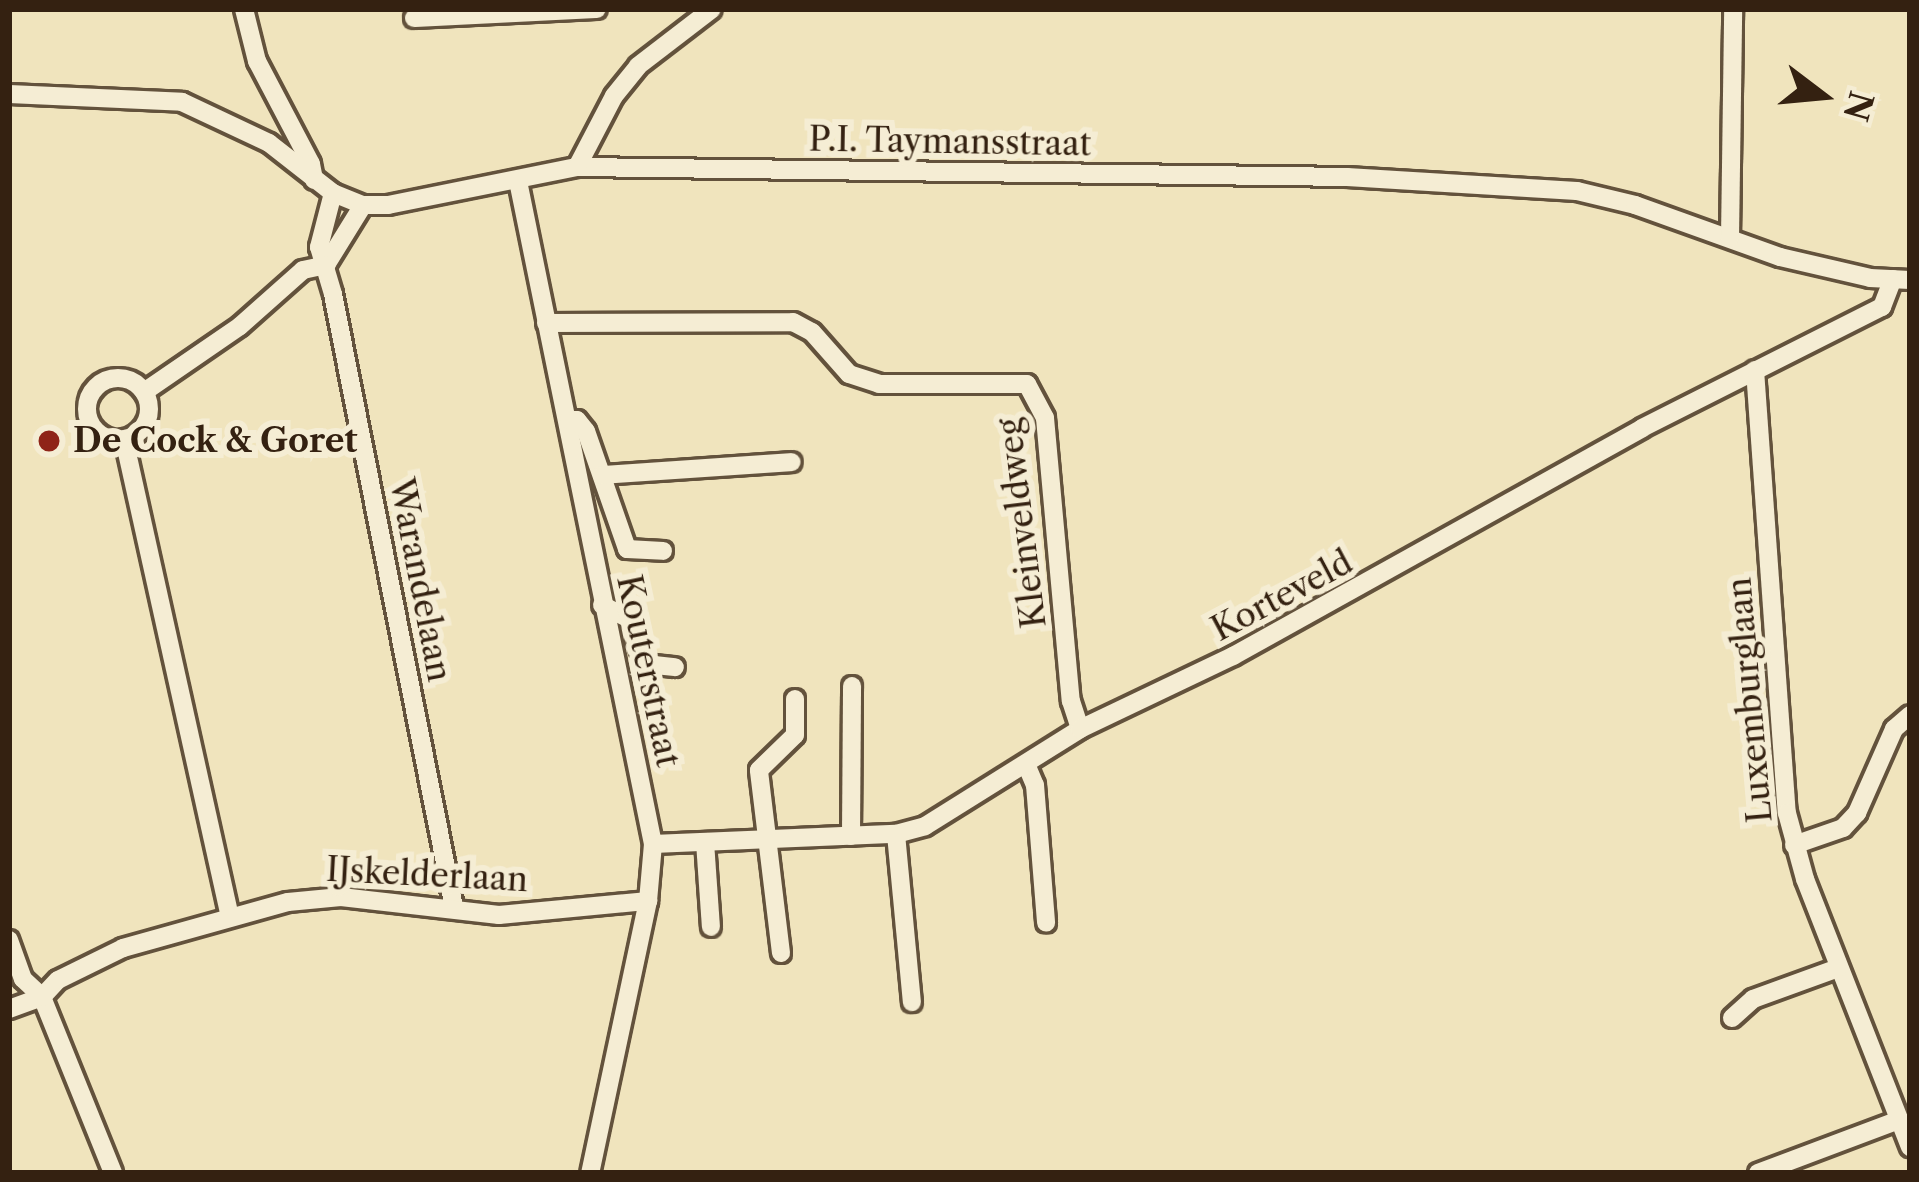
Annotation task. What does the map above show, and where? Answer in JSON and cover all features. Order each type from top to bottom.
[{"type":"street","points":[[244,9],[257,62],[311,164],[314,180]]},
{"type":"street","points":[[414,18],[597,9]]},
{"type":"street","points":[[1730,238],[1733,9]]},
{"type":"street","points":[[577,167],[614,96],[638,66],[706,11]]},
{"type":"street","name":"P.I. Taymansstraat","points":[[9,94],[182,102],[269,143],[333,193],[363,205],[388,205],[577,167],[1347,177],[1527,187],[1635,206],[1780,257],[1902,280]]},
{"type":"street","name":"Kouterstraat","points":[[518,181],[653,844],[648,901],[590,1173]]},
{"type":"street","name":"Warandelaan","points":[[333,193],[320,230],[454,908]]},
{"type":"street","points":[[144,392],[240,326],[303,270],[326,265],[363,205]]},
{"type":"street","name":"Korteveld","points":[[653,844],[896,834],[926,826],[1080,729],[1233,656],[1754,370],[1882,308],[1902,280]]},
{"type":"street","name":"Kleinveldweg","points":[[546,322],[793,322],[812,332],[849,374],[879,385],[1027,384],[1046,418],[1071,701],[1080,729]]},
{"type":"street","name":"Luxemburglaan","points":[[1754,370],[1787,813],[1838,968],[1910,1147]]},
{"type":"street","points":[[124,439],[96,431],[87,412],[92,393],[118,378],[144,392]]},
{"type":"street","points":[[124,439],[146,421],[144,392]]},
{"type":"street","points":[[568,420],[577,420],[586,431],[627,549],[663,551]]},
{"type":"street","points":[[124,439],[230,916]]},
{"type":"street","points":[[602,475],[792,462]]},
{"type":"street","points":[[602,605],[628,618],[645,664],[675,667]]},
{"type":"street","points":[[850,836],[851,686]]},
{"type":"street","points":[[781,953],[759,770],[795,735],[795,699]]},
{"type":"street","points":[[1794,844],[1843,828],[1857,813],[1894,729],[1910,715]]},
{"type":"street","points":[[1026,764],[1036,785],[1046,923]]},
{"type":"street","points":[[896,834],[912,1002]]},
{"type":"street","points":[[705,842],[711,927]]},
{"type":"street","name":"IJskelderlaan","points":[[9,1009],[42,997],[92,961],[230,916],[341,897],[499,915],[648,901]]},
{"type":"street","points":[[9,940],[23,979],[42,997],[113,1173]]},
{"type":"street","points":[[1732,1018],[1754,999],[1838,968]]},
{"type":"street","points":[[1758,1173],[1899,1120]]},
{"type":"place","name":"De Cock & Goret","points":[[49,441]]}]
